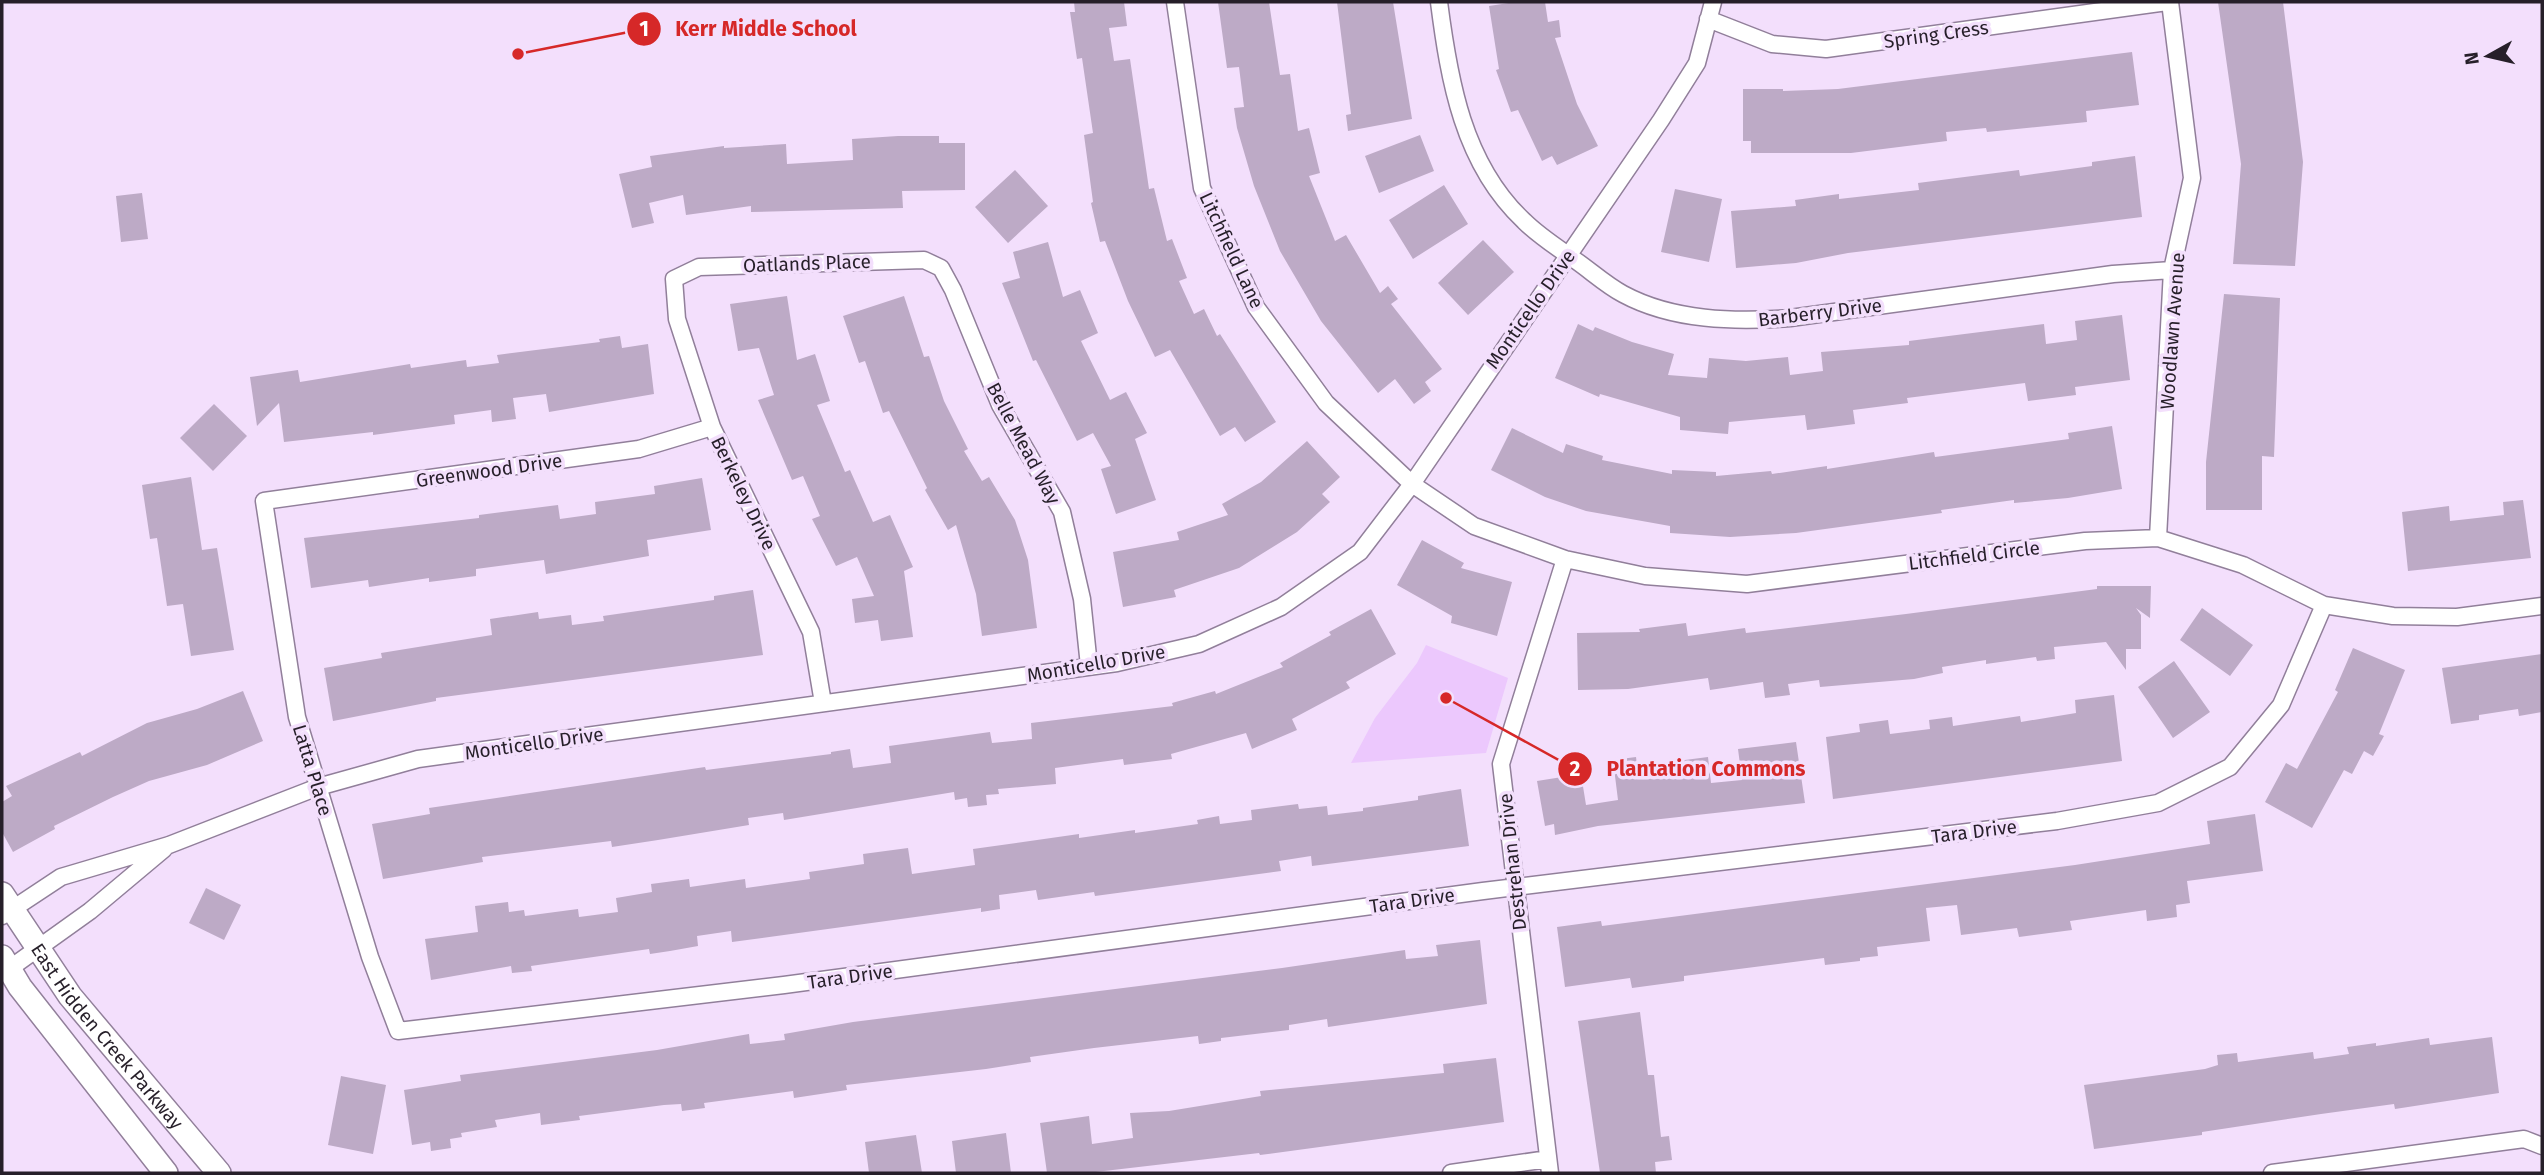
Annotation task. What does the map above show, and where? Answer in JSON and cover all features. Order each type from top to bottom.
[{"type":"main road","name":"East Hidden Creek Parkway","points":[[5,906],[38,948],[70,996],[219,1173]]},
{"type":"main road","name":"East Hidden Creek Parkway","points":[[5,963],[117,1114],[166,1173]]},
{"type":"street","name":"Litchfield Lane","points":[[1175,2],[1202,188],[1256,307],[1326,403],[1412,484]]},
{"type":"street","name":"Barberry Drive","points":[[1439,2],[1448,71],[1456,103],[1486,171],[1504,200],[1525,223],[1568,255],[1622,293],[1651,306],[1706,317],[1749,321],[1790,318],[2113,274],[2172,271]]},
{"type":"street","name":"Monticello Drive","points":[[5,906],[61,877],[169,845],[318,787],[418,759],[1089,666],[1199,644],[1281,607],[1360,552],[1412,484],[1661,120],[1696,63],[1713,2]]},
{"type":"street","name":"Spring Cress","points":[[1708,19],[1772,44],[1826,49],[2169,2]]},
{"type":"street","name":"Woodlawn Avenue","points":[[2158,538],[2172,271],[2192,170],[2169,2]]},
{"type":"street","name":"Oatlands Place","points":[[674,279],[699,267],[793,262],[924,260],[940,268]]},
{"type":"street","name":"Belle Mead Way","points":[[940,268],[953,290],[1000,405],[1062,512],[1082,598],[1089,666]]},
{"type":"street","name":"Berkeley Drive","points":[[674,279],[677,319],[712,427],[811,632],[823,703]]},
{"type":"street","name":"Greenwood Drive","points":[[264,501],[639,449],[712,427]]},
{"type":"street","name":"Litchfield Circle","points":[[1412,484],[1474,526],[1565,559],[1645,576],[1747,584],[2085,541],[2158,538],[2243,565],[2324,605],[2393,617],[2431,617],[2542,606]]},
{"type":"street","name":"Latta Place","points":[[264,501],[297,717],[370,957],[398,1031]]},
{"type":"street","name":"Destrehan Drive","points":[[1549,1166],[1501,764],[1565,559]]},
{"type":"street","name":"Tara Drive","points":[[398,1031],[798,983],[1515,887],[2057,821],[2158,803],[2230,767],[2281,705],[2324,605]]},
{"type":"street","name":"Monticello Drive","points":[[5,963],[38,948],[90,911],[169,845]]},
{"type":"street","points":[[2272,1173],[2524,1139],[2542,1146]]},
{"type":"street","points":[[1451,1173],[1549,1166]]},
{"type":"shaded area","points":[[1426,645],[1508,678],[1486,753],[1351,763],[1375,718],[1417,663]]},
{"type":"building","points":[[1074,2],[1124,2],[1127,26],[1109,28],[1114,61],[1130,59],[1149,189],[1154,188],[1167,241],[1172,239],[1187,278],[1179,281],[1194,314],[1204,309],[1217,336],[1220,334],[1276,422],[1245,442],[1235,427],[1220,436],[1170,350],[1155,357],[1128,301],[1105,241],[1100,242],[1091,203],[1084,135],[1093,133],[1082,58],[1077,59],[1070,12],[1075,12]]},
{"type":"building","points":[[1218,2],[1269,2],[1280,75],[1290,74],[1298,131],[1309,128],[1320,173],[1309,176],[1335,241],[1346,235],[1380,293],[1388,286],[1398,299],[1391,304],[1442,369],[1425,382],[1431,391],[1414,404],[1395,379],[1378,393],[1321,321],[1280,251],[1254,186],[1237,128],[1234,108],[1244,107],[1239,67],[1227,68]]},
{"type":"building","points":[[1337,2],[1393,2],[1412,119],[1348,131],[1346,115],[1351,114]]},
{"type":"building","points":[[1515,2],[1545,2],[1548,22],[1559,20],[1561,37],[1555,38],[1577,104],[1598,146],[1557,165],[1552,156],[1542,161],[1518,110],[1511,112],[1496,70],[1499,69],[1489,6]]},
{"type":"building","points":[[2218,2],[2283,2],[2303,162],[2295,266],[2233,264],[2241,164]]},
{"type":"building","points":[[2132,52],[2139,105],[2086,111],[2087,122],[1987,132],[1986,128],[1946,132],[1947,141],[1851,153],[1751,153],[1751,141],[1743,141],[1743,89],[1838,89]]},
{"type":"building","points":[[1420,135],[1434,171],[1379,193],[1365,156]]},
{"type":"building","points":[[939,136],[939,143],[965,143],[965,190],[902,191],[903,208],[751,212],[751,206],[686,215],[683,195],[649,203],[654,223],[632,228],[619,174],[652,167],[650,156],[724,146],[786,144],[787,164],[853,160],[852,139]]},
{"type":"building","points":[[2135,156],[2142,217],[1848,253],[1796,263],[1736,268],[1731,211],[1796,206],[1795,200],[1839,194],[1839,199],[1919,190],[1918,183],[2019,170],[2020,176],[2092,166],[2092,162]]},
{"type":"building","points":[[1015,170],[1048,206],[1008,243],[975,207]]},
{"type":"building","points":[[1444,185],[1468,224],[1413,259],[1389,220]]},
{"type":"building","points":[[1675,189],[1722,199],[1709,262],[1661,252]]},
{"type":"building","points":[[142,193],[148,239],[121,242],[116,196]]},
{"type":"building","points":[[1483,240],[1514,272],[1468,315],[1438,283]]},
{"type":"building","points":[[1048,242],[1063,297],[1080,290],[1098,333],[1081,341],[1110,400],[1126,392],[1147,433],[1135,439],[1156,500],[1116,514],[1101,469],[1111,466],[1093,433],[1077,441],[1036,360],[1033,361],[1002,283],[1020,278],[1013,252]]},
{"type":"building","points":[[2224,294],[2280,298],[2274,457],[2262,456],[2262,510],[2206,510],[2206,462]]},
{"type":"building","points":[[787,296],[797,360],[815,354],[830,401],[817,405],[845,472],[850,470],[873,522],[890,515],[913,567],[904,571],[913,637],[881,641],[878,620],[855,623],[852,599],[874,596],[857,557],[836,566],[812,519],[820,516],[803,476],[792,480],[758,400],[774,395],[759,348],[738,351],[730,304]]},
{"type":"building","points":[[904,296],[924,357],[929,356],[944,401],[968,449],[964,451],[982,481],[989,477],[1015,520],[1028,560],[1037,628],[982,636],[976,594],[956,525],[948,530],[925,490],[927,488],[889,411],[883,413],[865,361],[859,363],[843,316]]},
{"type":"building","points":[[2122,315],[2130,380],[2075,387],[2076,395],[2028,401],[2025,383],[1907,398],[1908,403],[1853,410],[1855,424],[1807,430],[1805,415],[1729,422],[1728,434],[1680,430],[1680,417],[1600,394],[1599,397],[1555,378],[1578,324],[1593,331],[1595,327],[1632,342],[1674,354],[1668,375],[1707,378],[1709,358],[1746,361],[1788,357],[1790,375],[1823,371],[1821,352],[1909,345],[1909,341],[2044,324],[2046,344],[2077,340],[2075,321]]},
{"type":"building","points":[[620,336],[622,348],[648,344],[654,394],[549,412],[546,394],[513,398],[516,419],[492,422],[491,410],[454,415],[455,424],[373,435],[373,432],[284,442],[279,403],[257,426],[250,377],[298,370],[300,382],[410,364],[411,368],[466,360],[467,367],[499,363],[497,355],[600,342],[599,339]]},
{"type":"building","points":[[214,404],[247,436],[213,471],[180,438]]},
{"type":"building","points":[[2112,426],[2122,489],[2068,498],[2014,503],[2014,500],[1796,533],[1730,537],[1670,533],[1670,526],[1586,511],[1545,497],[1491,470],[1512,428],[1563,453],[1566,444],[1603,456],[1602,460],[1672,474],[1672,470],[1716,472],[1716,476],[1771,471],[1772,474],[1827,466],[1827,469],[1934,452],[1935,457],[2069,439],[2068,433]]},
{"type":"building","points":[[1307,441],[1340,477],[1322,494],[1330,502],[1297,532],[1239,568],[1174,590],[1176,597],[1123,607],[1113,552],[1179,540],[1177,532],[1228,515],[1222,504],[1261,482]]},
{"type":"building","points":[[191,477],[202,550],[217,548],[234,650],[191,656],[183,604],[167,606],[157,538],[150,539],[142,485]]},
{"type":"building","points":[[702,478],[711,530],[647,540],[649,556],[546,574],[544,560],[476,569],[476,576],[429,582],[429,578],[369,587],[368,580],[311,588],[304,538],[479,518],[479,515],[558,505],[560,519],[596,514],[595,502],[655,494],[654,486]]},
{"type":"building","points":[[2523,500],[2531,558],[2408,571],[2402,512],[2449,506],[2450,521],[2504,515],[2503,502]]},
{"type":"building","points":[[1422,540],[1464,563],[1461,568],[1512,582],[1497,636],[1451,623],[1452,616],[1397,585]]},
{"type":"building","points":[[2097,586],[2151,586],[2150,618],[2136,608],[2141,615],[2141,649],[2126,649],[2126,670],[2106,642],[2054,647],[2055,659],[2037,661],[2036,657],[1986,664],[1986,660],[1942,667],[1943,673],[1914,679],[1820,687],[1819,680],[1788,684],[1790,695],[1765,698],[1763,682],[1710,690],[1708,678],[1628,689],[1578,690],[1577,633],[1640,632],[1639,629],[1686,623],[1688,636],[1745,628],[1746,633],[2097,589]]},
{"type":"building","points":[[753,590],[763,655],[436,698],[436,701],[333,721],[324,668],[382,658],[381,653],[492,635],[490,619],[538,612],[539,619],[571,615],[572,625],[604,621],[603,616],[714,600],[714,596]]},
{"type":"building","points":[[2202,608],[2253,645],[2230,676],[2180,640]]},
{"type":"building","points":[[1371,609],[1396,654],[1346,682],[1350,688],[1292,719],[1297,730],[1252,749],[1246,733],[1171,754],[1172,759],[1124,765],[1123,759],[1055,768],[1056,784],[998,789],[999,794],[986,795],[987,805],[968,807],[967,798],[955,800],[954,792],[784,820],[783,813],[748,818],[749,825],[612,847],[611,841],[482,857],[483,862],[383,879],[372,824],[430,814],[429,808],[705,767],[706,770],[831,754],[850,749],[853,768],[891,763],[889,746],[990,732],[992,743],[1032,739],[1031,723],[1173,706],[1172,703],[1215,691],[1216,694],[1283,667],[1280,663]]},
{"type":"building","points":[[2353,648],[2405,670],[2379,734],[2384,736],[2373,756],[2364,751],[2352,774],[2344,770],[2312,828],[2265,802],[2286,763],[2297,769],[2338,692],[2335,690]]},
{"type":"building","points":[[2542,654],[2542,712],[2519,716],[2518,709],[2479,715],[2479,720],[2451,724],[2442,668]]},
{"type":"building","points":[[2174,661],[2210,712],[2173,738],[2138,687]]},
{"type":"building","points":[[243,691],[263,741],[207,765],[149,781],[54,826],[55,829],[13,852],[2,832],[2,802],[12,796],[6,786],[80,752],[82,756],[147,723],[197,709]]},
{"type":"building","points":[[2114,695],[2122,761],[1833,799],[1826,737],[1860,732],[1859,724],[1888,720],[1890,734],[1930,729],[1929,720],[1952,717],[1953,726],[2020,716],[2021,722],[2076,713],[2075,700]]},
{"type":"building","points":[[1796,742],[1805,803],[1598,826],[1555,835],[1554,824],[1545,826],[1537,781],[1581,774],[1586,805],[1618,800],[1613,760],[1636,757],[1637,765],[1708,757],[1711,783],[1742,780],[1738,749]]},
{"type":"building","points":[[1461,789],[1469,846],[1312,866],[1311,856],[1279,861],[1281,871],[1095,896],[1094,892],[1038,900],[1036,890],[999,895],[1000,909],[981,912],[981,908],[732,942],[731,931],[697,936],[698,946],[670,951],[650,954],[649,949],[531,966],[532,971],[512,973],[511,966],[431,980],[425,939],[478,932],[475,906],[508,902],[509,912],[524,910],[525,916],[578,909],[579,917],[618,912],[616,898],[652,892],[651,884],[689,879],[690,887],[745,879],[746,888],[810,879],[809,872],[864,864],[863,854],[908,848],[912,874],[975,865],[973,849],[1079,834],[1079,838],[1135,830],[1135,833],[1198,824],[1197,820],[1219,816],[1220,824],[1252,820],[1251,810],[1298,804],[1299,809],[1327,806],[1328,815],[1363,811],[1363,808],[1418,800],[1418,796]]},
{"type":"building","points":[[2255,814],[2263,871],[2187,881],[2190,903],[2176,905],[2177,917],[2147,921],[2146,910],[2070,921],[2072,930],[2019,937],[2017,928],[1961,935],[1957,905],[1926,908],[1930,941],[1877,947],[1878,956],[1860,958],[1860,961],[1825,965],[1824,958],[1684,976],[1684,981],[1632,988],[1630,978],[1565,987],[1557,927],[1601,921],[1602,926],[2075,865],[2210,844],[2207,821]]},
{"type":"building","points":[[206,888],[241,905],[224,940],[189,923]]},
{"type":"building","points":[[1480,940],[1487,1004],[1328,1027],[1327,1019],[1289,1025],[1289,1030],[1221,1038],[1221,1041],[1199,1044],[1198,1036],[1094,1048],[1030,1057],[1031,1062],[986,1069],[846,1085],[847,1090],[794,1098],[793,1091],[704,1103],[705,1108],[682,1111],[681,1104],[664,1105],[579,1116],[580,1120],[541,1125],[540,1113],[495,1120],[497,1127],[461,1133],[462,1137],[450,1139],[451,1148],[431,1151],[430,1142],[412,1145],[404,1090],[461,1081],[460,1075],[657,1050],[749,1034],[750,1044],[785,1040],[784,1034],[853,1022],[1405,950],[1406,959],[1438,956],[1436,945]]},
{"type":"building","points":[[1640,1012],[1648,1075],[1654,1075],[1661,1137],[1669,1136],[1672,1160],[1655,1162],[1656,1173],[1600,1173],[1578,1021]]},
{"type":"building","points":[[2492,1037],[2499,1093],[2395,1109],[2394,1104],[2321,1114],[2202,1132],[2202,1135],[2094,1149],[2084,1085],[2205,1069],[2218,1065],[2217,1055],[2237,1053],[2238,1062],[2313,1052],[2314,1059],[2349,1054],[2347,1047],[2376,1043],[2376,1046],[2429,1038],[2430,1045]]},
{"type":"building","points":[[1496,1058],[1504,1122],[1260,1155],[1087,1173],[1047,1173],[1040,1123],[1089,1116],[1092,1144],[1133,1138],[1130,1113],[1169,1111],[1261,1096],[1260,1091],[1444,1073],[1443,1064]]},
{"type":"building","points":[[341,1076],[386,1085],[373,1154],[328,1145]]},
{"type":"building","points":[[1006,1133],[1011,1173],[956,1173],[952,1141]]},
{"type":"building","points":[[916,1135],[922,1173],[869,1173],[865,1142]]},
{"type":"place","name":"Kerr Middle School","points":[[518,54]]},
{"type":"place","name":"Plantation Commons","points":[[1446,698]]}]
